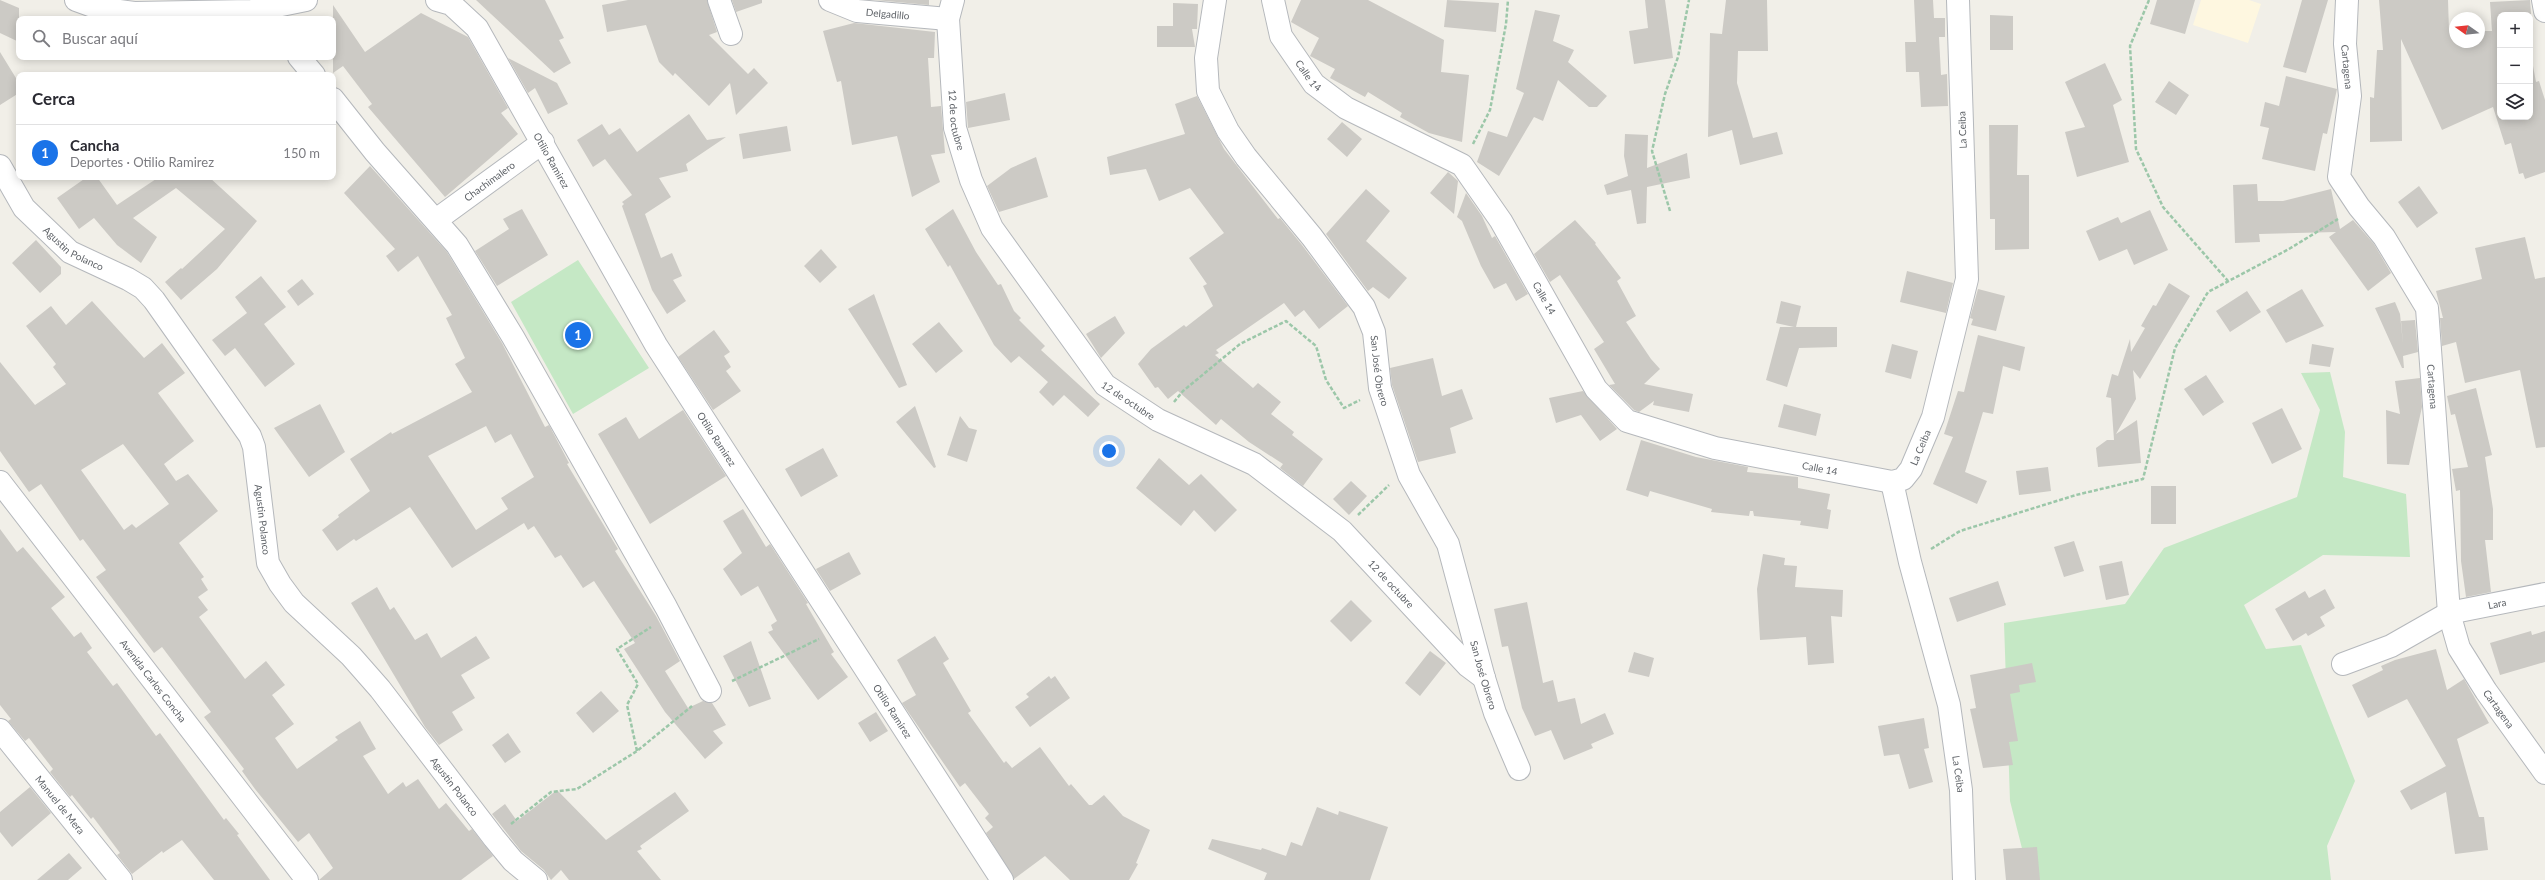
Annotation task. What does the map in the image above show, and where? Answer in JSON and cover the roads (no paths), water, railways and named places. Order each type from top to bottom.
[{"type":"street","points":[[76,0],[98,8],[134,13],[179,6],[256,15],[306,0]]},
{"type":"street","name":"Otilio Ramirez","points":[[437,0],[451,4],[477,28],[543,142],[656,346],[1002,880]]},
{"type":"street","points":[[719,0],[731,34]]},
{"type":"street","name":"Delgadillo","points":[[830,0],[857,11],[950,10]]},
{"type":"street","name":"San José Obrero","points":[[1215,0],[1206,58],[1208,90],[1228,131],[1246,157],[1312,237],[1364,307],[1374,332],[1380,388],[1409,476],[1448,544],[1484,678],[1496,713],[1519,769]]},
{"type":"street","name":"Calle 14","points":[[1273,0],[1281,36],[1314,84],[1346,108],[1462,164],[1502,221],[1596,389],[1627,421],[1715,448],[1892,482]]},
{"type":"street","name":"La Ceiba","points":[[1958,0],[1967,279],[1933,417],[1911,469],[1903,479],[1892,482],[1910,562],[1949,704],[1961,790],[1964,880]]},
{"type":"street","name":"Cartagena","points":[[2347,0],[2345,44],[2350,96],[2339,176],[2359,206],[2384,237],[2428,308],[2449,612],[2459,648],[2486,692],[2545,773]]},
{"type":"street","points":[[2543,0],[2545,11]]},
{"type":"street","name":"12 de octubre","points":[[950,10],[955,128],[971,180],[992,228],[1105,385],[1158,420],[1254,464],[1342,531],[1468,666],[1484,678]]},
{"type":"street","points":[[302,60],[312,72]]},
{"type":"street","points":[[336,103],[375,152],[457,245],[514,337],[666,607],[710,691]]},
{"type":"street","name":"Chachimalero","points":[[436,220],[543,142]]},
{"type":"street","name":"Agustin Polanco","points":[[0,166],[24,208],[70,252],[128,279],[143,288],[154,300],[250,436],[254,448],[268,563],[280,584],[294,603],[351,656],[380,689],[494,838],[513,861],[536,880]]},
{"type":"street","name":"Avenida Carlos Concha","points":[[0,482],[307,880]]},
{"type":"street","name":"Lara","points":[[2343,664],[2391,646],[2449,612],[2545,594]]},
{"type":"street","name":"Manuel de Mera","points":[[0,730],[121,880]]},
{"type":"place","name":"Cancha","points":[[578,335]]}]
